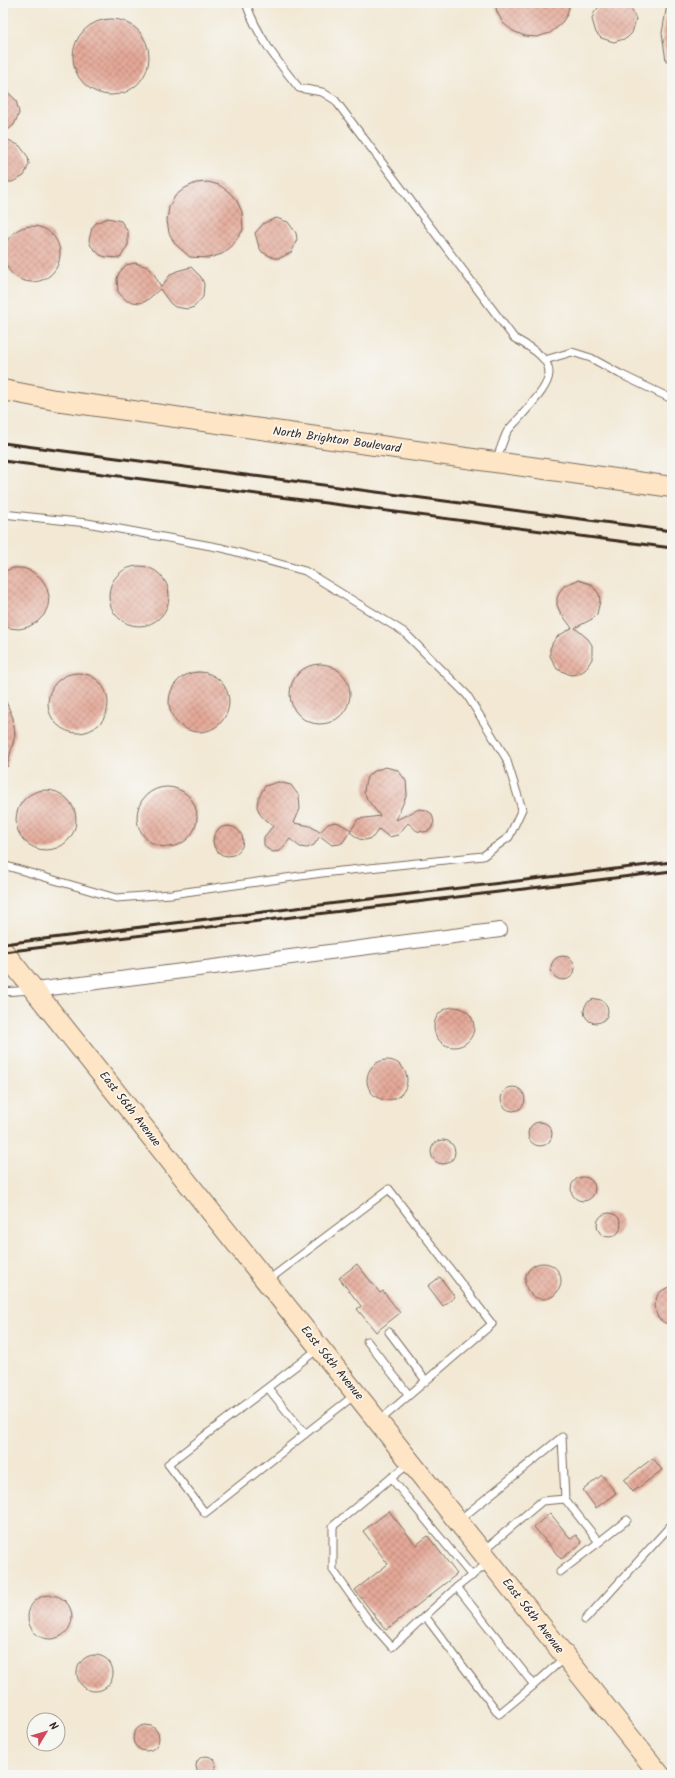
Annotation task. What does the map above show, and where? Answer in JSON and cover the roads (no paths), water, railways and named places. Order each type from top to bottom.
[{"type":"main road","name":"North Brighton Boulevard","points":[[3,390],[55,400],[672,487]]},
{"type":"main road","name":"East 56th Avenue","points":[[3,950],[660,1775]]},
{"type":"street","points":[[35,990],[500,930]]},
{"type":"lane","points":[[246,3],[252,21],[275,58],[299,88],[322,92],[335,100],[514,338],[541,355],[549,366],[549,375],[546,384],[508,432],[496,462]]},
{"type":"lane","points":[[545,360],[572,352],[585,356],[672,399]]},
{"type":"lane","points":[[3,514],[87,523],[222,548],[305,571],[404,632],[467,695],[506,758],[522,809],[509,837],[483,856],[322,873],[171,894],[116,898],[3,865]]},
{"type":"lane","points":[[3,992],[35,990]]},
{"type":"lane","points":[[267,1281],[389,1189],[492,1324],[378,1421]]},
{"type":"lane","points":[[389,1332],[426,1381]]},
{"type":"lane","points":[[367,1341],[409,1395]]},
{"type":"lane","points":[[320,1348],[168,1464],[205,1513],[356,1394]]},
{"type":"lane","points":[[268,1388],[305,1434]]},
{"type":"lane","points":[[458,1521],[562,1437],[565,1499],[599,1542]]},
{"type":"lane","points":[[411,1462],[333,1526],[333,1570],[369,1620],[392,1647],[425,1616],[472,1576],[486,1557],[542,1501],[565,1499]]},
{"type":"lane","points":[[392,1478],[472,1576]]},
{"type":"lane","points":[[560,1572],[627,1520]]},
{"type":"lane","points":[[585,1620],[672,1524]]},
{"type":"lane","points":[[458,1587],[534,1685]]},
{"type":"lane","points":[[425,1616],[499,1714],[534,1685],[565,1656]]},
{"type":"railway","points":[[3,443],[672,531]]},
{"type":"railway","points":[[3,461],[672,548]]},
{"type":"railway","points":[[3,944],[672,862]]},
{"type":"railway","points":[[3,952],[672,871]]}]
